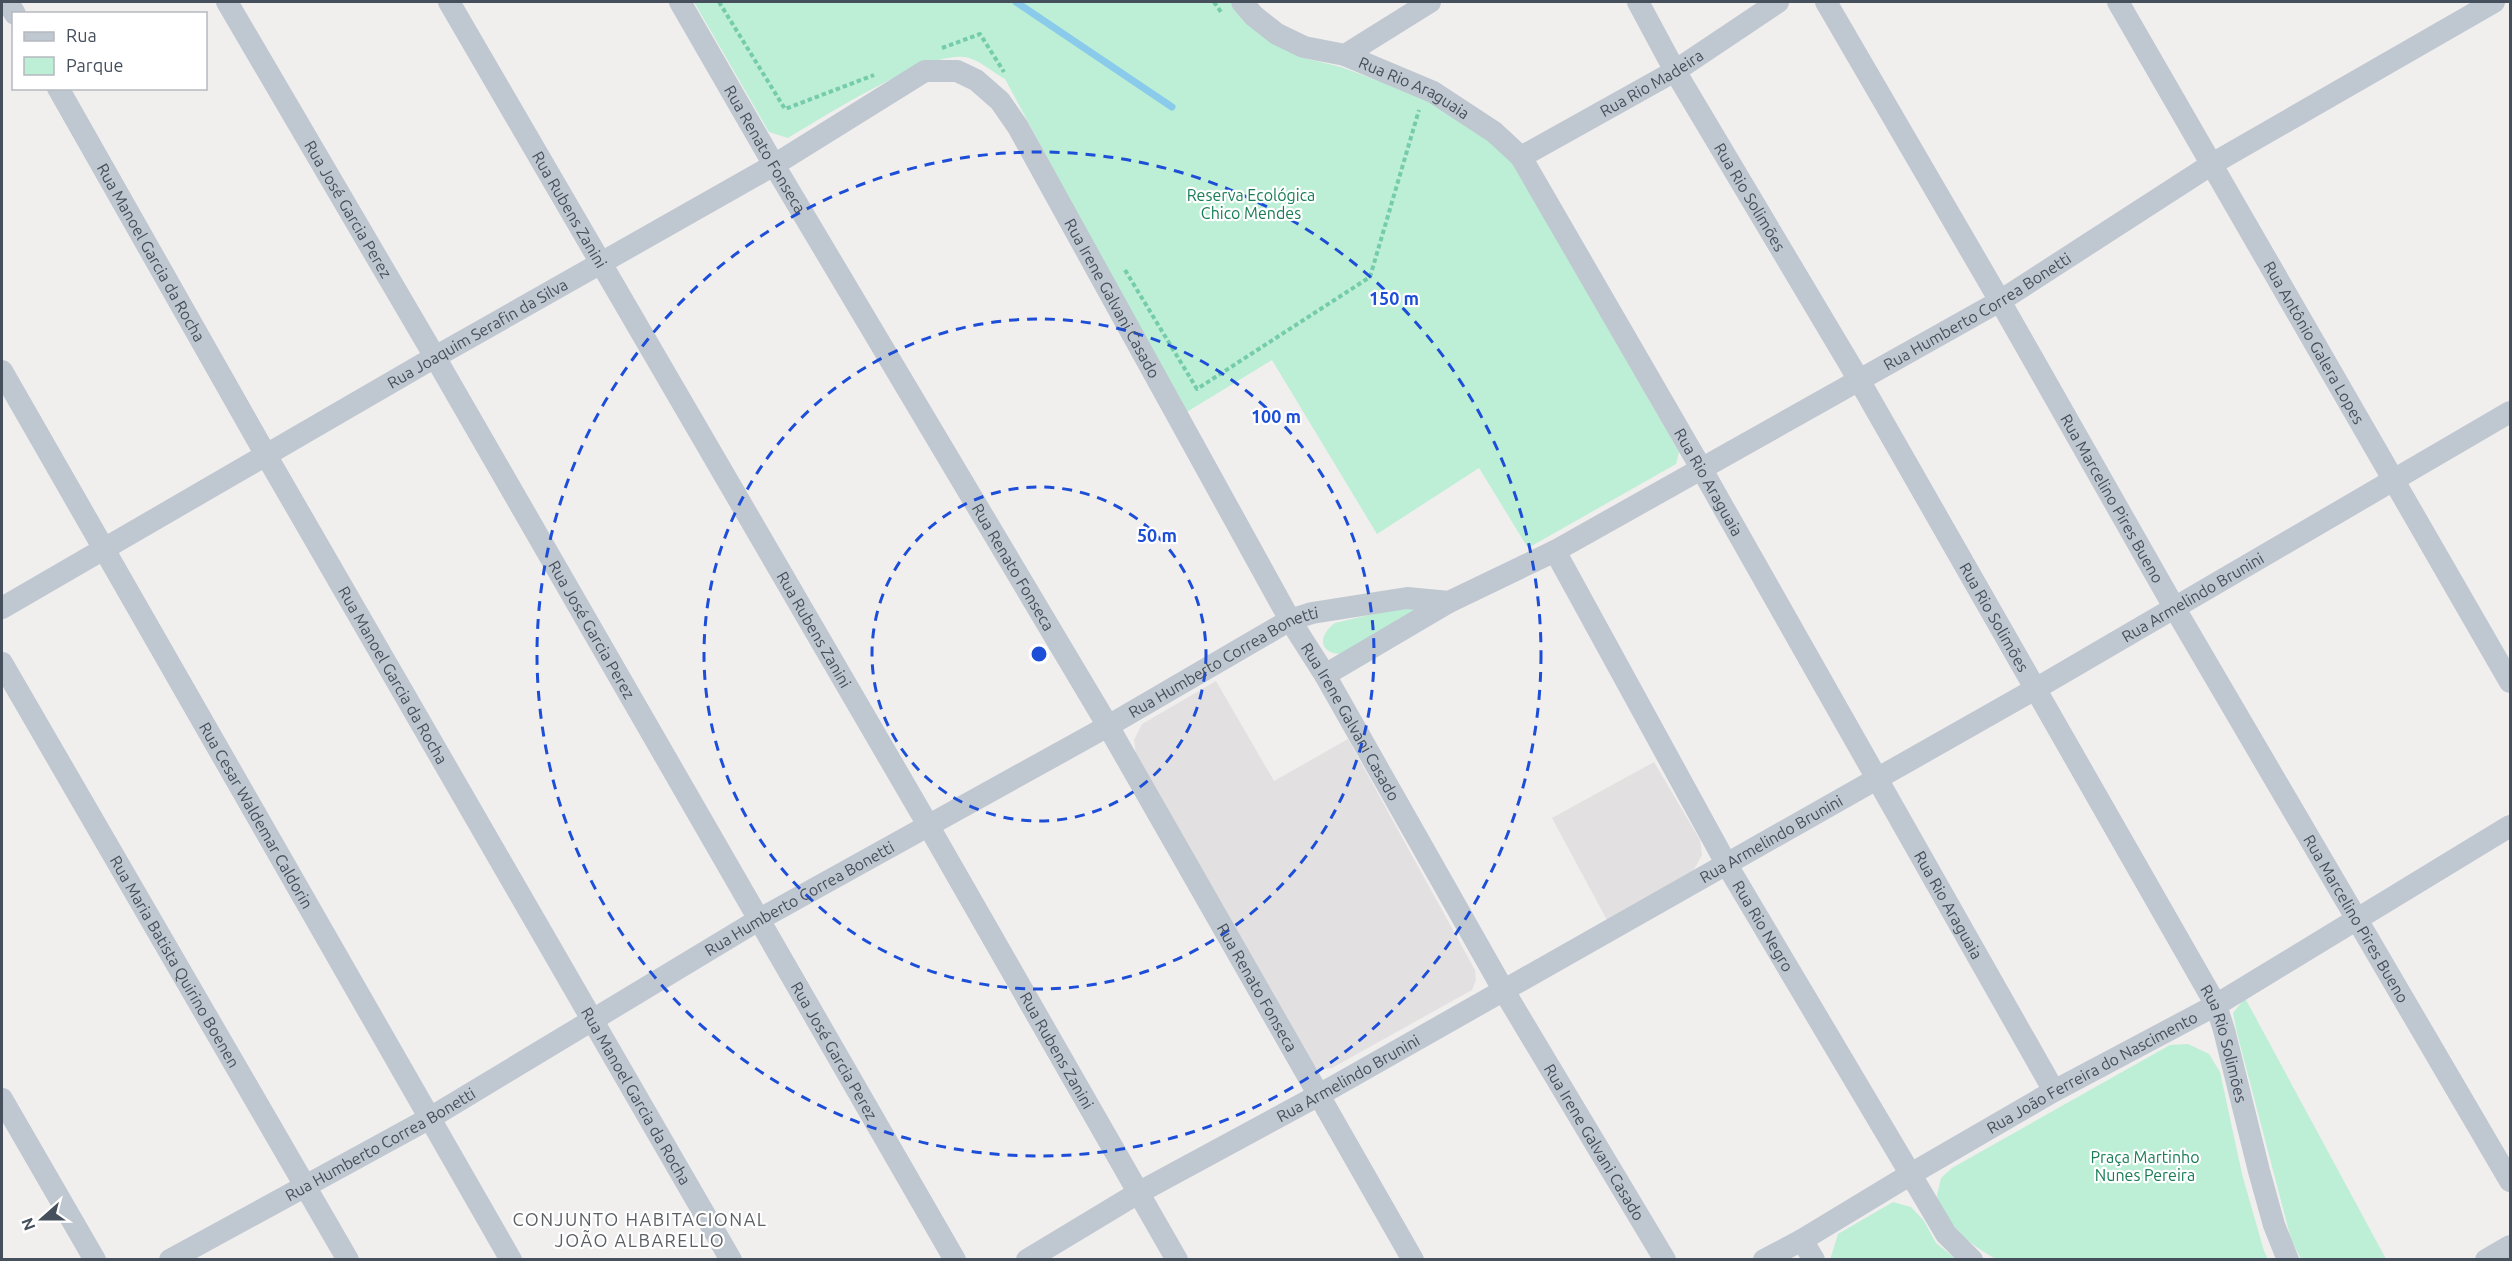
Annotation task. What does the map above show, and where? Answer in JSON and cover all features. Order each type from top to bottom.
[{"type":"street","name":"Rua José Garcia Perez","points":[[227,2],[435,357],[955,1260]]},
{"type":"street","name":"Rua Rubens Zanini","points":[[449,2],[928,825],[1177,1260]]},
{"type":"street","name":"Rua Renato Fonseca","points":[[680,2],[774,165],[1108,726],[1413,1260]]},
{"type":"street","name":"Rua Rio Araguaia","points":[[1242,2],[1254,16],[1277,34],[1304,47],[1345,55],[1432,92],[1494,132],[1521,157],[1701,468],[2054,1091]]},
{"type":"street","points":[[1345,55],[1430,2]]},
{"type":"street","name":"Rua Rio Solimões","points":[[1638,2],[1675,71],[1859,380],[2037,688],[2216,1005],[2274,1225],[2288,1260]]},
{"type":"street","name":"Rua Rio Madeira","points":[[1521,157],[1675,71],[1778,2]]},
{"type":"street","name":"Rua Marcelino Pires Bueno","points":[[1826,2],[2174,607],[2511,1181]]},
{"type":"street","name":"Rua Antônio Galera Lopes","points":[[2118,2],[2511,681]]},
{"type":"street","name":"Rua Humberto Correa Bonetti","points":[[1325,675],[1449,602],[1556,551],[2000,301],[2212,164],[2494,2]]},
{"type":"street","name":"Rua Joaquim Serafin da Silva","points":[[2,608],[435,357],[774,165],[926,71],[957,71]]},
{"type":"street","name":"Rua Irene Galvani Casado","points":[[957,71],[976,80],[1000,101],[1018,128],[1290,620],[1325,675],[1504,991],[1665,1260]]},
{"type":"street","name":"Rua Manoel Garcia da Rocha","points":[[59,90],[266,455],[731,1260]]},
{"type":"street","name":"Rua Cesar Waldemar Caldorin","points":[[2,371],[511,1260]]},
{"type":"street","name":"Rua Armelindo Brunini","points":[[1027,1260],[1138,1193],[1319,1095],[2037,688],[2511,412]]},
{"type":"street","name":"Rua Rio Negro","points":[[1556,551],[1727,865],[1946,1234],[1972,1260]]},
{"type":"street","name":"Rua Humberto Correa Bonetti","points":[[170,1260],[430,1118],[760,919],[1108,726],[1290,620],[1312,613],[1407,598],[1449,602]]},
{"type":"street","name":"Rua Maria Batista Quirino Boenen","points":[[2,663],[348,1260]]},
{"type":"street","name":"Rua João Ferreira do Nascimento","points":[[1764,1260],[1808,1250],[1911,1174],[2054,1091],[2216,1005],[2511,826]]},
{"type":"street","points":[[2,1099],[94,1260]]},
{"type":"street","points":[[2486,1260],[2511,1246]]},
{"type":"path","points":[[719,2],[785,109],[883,71]]},
{"type":"path","points":[[1214,2],[1222,12]]},
{"type":"path","points":[[937,50],[980,34],[1005,74]]},
{"type":"path","points":[[1123,267],[1197,388],[1370,277],[1422,102]]},
{"type":"shaded area","points":[[1216,681],[1274,781],[1348,739],[1475,970],[1476,980],[1472,990],[1332,1068],[1317,1069],[1306,1054],[1137,763],[1134,740],[1142,724]]},
{"type":"shaded area","points":[[1654,762],[1700,840],[1702,855],[1692,873],[1607,920],[1552,818]]},
{"type":"green space","name":"Reserva Ecológica Chico Mendes","points":[[694,2],[1230,2],[1249,23],[1300,57],[1341,67],[1427,99],[1490,139],[1512,162],[1679,452],[1676,464],[1528,548],[1479,468],[1377,534],[1272,360],[1185,413],[1005,79],[969,58],[947,58],[925,64],[875,87],[788,138],[769,132]]},
{"type":"green space","points":[[1407,606],[1415,610],[1342,654],[1328,651],[1323,643],[1323,638],[1329,628],[1335,623]]},
{"type":"green space","points":[[2245,998],[2386,1259],[2301,1259],[2291,1239],[2237,1033],[2233,1013]]},
{"type":"green space","name":"Praça Martinho Nunes Pereira","points":[[2188,1044],[2209,1054],[2220,1072],[2242,1174],[2268,1259],[1996,1259],[1969,1241],[1948,1219],[1936,1200],[1941,1178],[1952,1168],[2170,1045]]},
{"type":"green space","points":[[1893,1202],[1911,1207],[1924,1221],[1936,1243],[1956,1259],[1830,1260],[1838,1234]]},
{"type":"waterway","points":[[1016,2],[1172,107]]},
{"type":"district","name":"CONJUNTO HABITACIONAL JOÃO ALBARELLO","points":[[640,1229]]}]
